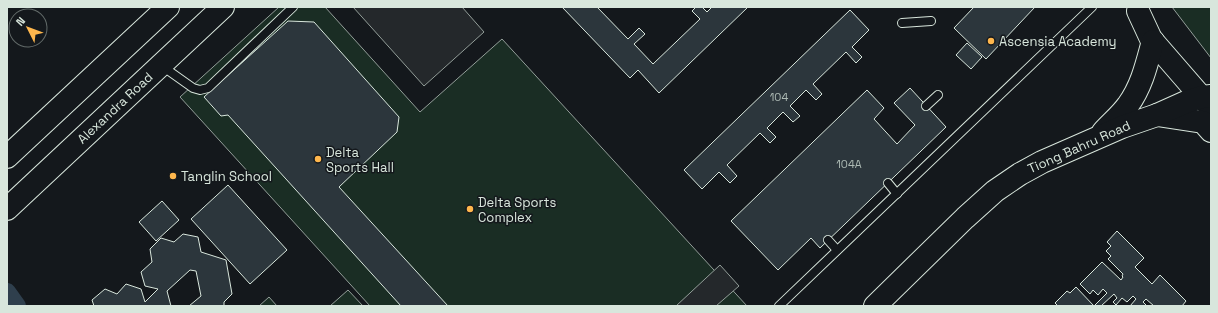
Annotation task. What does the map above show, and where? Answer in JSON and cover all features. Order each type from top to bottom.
[{"type":"main road","points":[[7,157],[168,7]]},
{"type":"main road","name":"Alexandra Road","points":[[7,209],[223,7]]},
{"type":"main road","points":[[1136,9],[1153,41],[1209,98]]},
{"type":"main road","points":[[1136,9],[1159,30],[1209,98]]},
{"type":"main road","points":[[1098,138],[1129,105],[1146,68],[1153,41]]},
{"type":"main road","name":"Tiong Bahru Road","points":[[875,306],[965,218],[995,192],[1020,174],[1042,162],[1122,127],[1157,115],[1186,102],[1209,98]]},
{"type":"main road","points":[[1157,115],[1203,122],[1211,131]]},
{"type":"lane","points":[[160,65],[193,88],[200,90],[208,88],[293,7]]},
{"type":"lane","points":[[779,306],[1092,7]]},
{"type":"lane","points":[[902,23],[931,21]]},
{"type":"lane","points":[[926,106],[938,95]]},
{"type":"lane","points":[[888,183],[897,194]]},
{"type":"lane","points":[[828,240],[837,250]]},
{"type":"green space","name":"Delta Sports Complex","points":[[279,7],[325,7],[420,112],[502,39],[747,306],[370,306],[180,97]]},
{"type":"green space","points":[[1172,7],[1211,7],[1211,58]]},
{"type":"green space","points":[[348,290],[363,306],[330,306]]},
{"type":"green space","points":[[269,297],[277,306],[259,306]]},
{"type":"shaded area","points":[[353,7],[462,7],[484,32],[424,86]]},
{"type":"shaded area","points":[[720,265],[739,286],[716,306],[676,306]]},
{"type":"building","points":[[562,7],[597,7],[628,39],[639,28],[645,34],[634,44],[653,64],[700,19],[692,11],[696,7],[702,7],[707,12],[712,7],[748,7],[659,93],[638,70],[630,78]]},
{"type":"building","points":[[974,7],[1035,7],[986,59],[954,28]]},
{"type":"building","points":[[850,10],[869,30],[852,47],[862,57],[856,63],[846,52],[813,84],[822,94],[816,100],[806,90],[790,106],[800,116],[793,122],[783,112],[767,128],[776,137],[770,143],[760,133],[727,165],[737,176],[730,183],[719,172],[702,189],[684,170]]},
{"type":"building","name":"Delta Sports Hall","points":[[288,21],[314,22],[399,117],[397,132],[339,187],[448,306],[401,306],[228,115],[221,116],[204,97]]},
{"type":"building","points":[[967,43],[982,57],[971,69],[956,55]]},
{"type":"building","points":[[910,88],[946,127],[820,248],[811,238],[778,270],[731,221],[867,90],[884,108],[874,119],[897,144],[915,125],[894,103]]},
{"type":"building","points":[[228,185],[287,250],[250,284],[191,219]]},
{"type":"building","points":[[162,201],[179,220],[156,241],[139,222]]},
{"type":"building","points":[[1117,231],[1144,258],[1135,267],[1152,284],[1160,275],[1186,301],[1182,306],[1154,306],[1146,299],[1143,302],[1147,306],[1130,306],[1136,299],[1133,296],[1127,302],[1122,298],[1116,305],[1113,302],[1117,298],[1114,294],[1101,306],[1094,306],[1107,293],[1103,289],[1098,295],[1093,290],[1090,294],[1080,284],[1102,262],[1121,280],[1123,274],[1108,259],[1111,256],[1106,251],[1111,246],[1107,242]]},
{"type":"building","points":[[183,234],[198,237],[201,252],[226,260],[232,294],[224,302],[224,306],[189,306],[201,296],[196,271],[190,270],[167,291],[171,306],[94,306],[92,300],[105,289],[117,294],[126,284],[141,289],[145,302],[158,289],[145,286],[141,272],[152,262],[150,249],[161,238],[174,242]]},
{"type":"building","points":[[1076,287],[1094,306],[1058,306],[1055,303],[1067,291],[1070,293]]},
{"type":"waterway","points":[[7,292],[17,306]]},
{"type":"place","name":"Ascensia Academy","points":[[991,41]]},
{"type":"place","name":"Delta Sports Hall","points":[[318,159]]},
{"type":"place","name":"Tanglin School","points":[[173,176]]},
{"type":"place","name":"Delta Sports Complex","points":[[470,209]]}]
